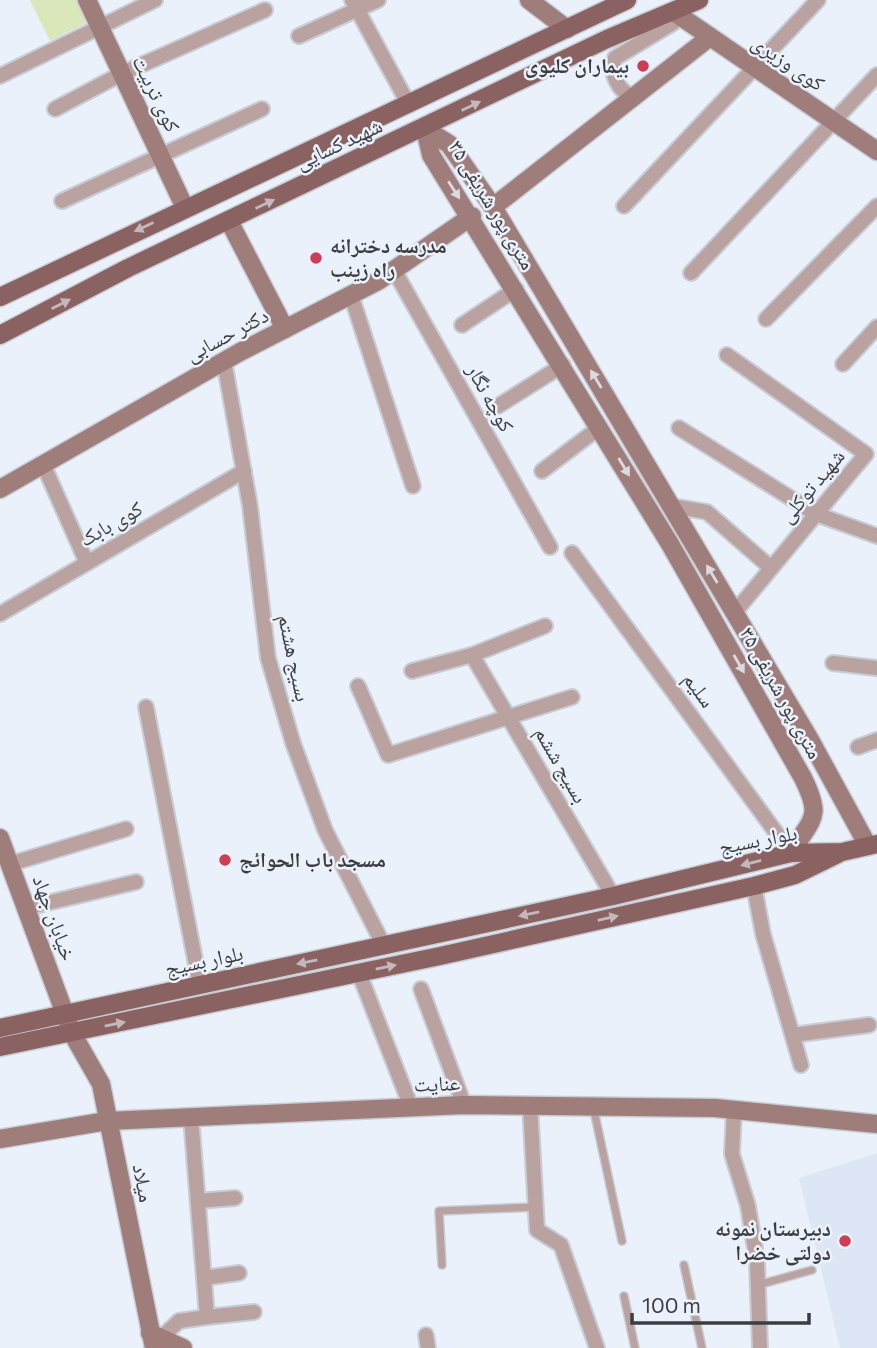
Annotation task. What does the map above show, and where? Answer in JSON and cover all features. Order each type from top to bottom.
[{"type":"main road","name":"شهید کسایی","points":[[0,297],[627,0]]},
{"type":"main road","name":"شهید کسایی","points":[[0,335],[128,268],[425,129],[607,39],[677,12],[699,0]]},
{"type":"main road","points":[[408,105],[425,129]]},
{"type":"main road","points":[[842,852],[872,845]]},
{"type":"main road","name":"بلوار بسیج","points":[[0,1028],[613,896],[791,853],[842,852]]},
{"type":"main road","name":"بلوار بسیج","points":[[0,1047],[359,973],[754,886],[795,875],[842,852]]},
{"type":"street","name":"کوی تربیت","points":[[87,0],[185,208]]},
{"type":"street","points":[[0,76],[155,0]]},
{"type":"street","points":[[299,36],[355,4],[378,0]]},
{"type":"street","points":[[529,0],[567,29]]},
{"type":"street","points":[[624,206],[818,0]]},
{"type":"street","points":[[355,4],[408,105]]},
{"type":"street","points":[[55,109],[121,74],[265,10]]},
{"type":"street","points":[[632,97],[619,86],[613,69],[615,58],[673,23],[677,12]]},
{"type":"street","name":"کوی وزیری","points":[[677,12],[877,151]]},
{"type":"street","points":[[493,207],[710,37]]},
{"type":"street","points":[[691,273],[877,75]]},
{"type":"street","points":[[62,201],[262,109]]},
{"type":"street","name":"۳۵ متری پور شریفی","points":[[425,129],[449,144],[493,207],[872,845]]},
{"type":"street","name":"۳۵ متری پور شریفی","points":[[425,129],[431,155],[472,216],[563,365],[803,778],[815,803],[812,821],[791,853]]},
{"type":"street","points":[[766,319],[877,206]]},
{"type":"street","name":"دکتر حسابی","points":[[0,489],[224,361],[352,295],[394,270],[472,216]]},
{"type":"street","points":[[229,221],[285,329]]},
{"type":"street","name":"کوچه نگار","points":[[394,270],[550,547]]},
{"type":"street","points":[[462,325],[516,289]]},
{"type":"street","points":[[352,295],[413,486]]},
{"type":"street","points":[[843,364],[877,327]]},
{"type":"street","name":"شهید توکلی","points":[[727,355],[866,454],[735,612]]},
{"type":"street","name":"بسیج هشتم","points":[[224,361],[244,471],[268,657],[293,743],[325,830],[383,946]]},
{"type":"street","points":[[498,406],[563,365]]},
{"type":"street","points":[[542,471],[600,428]]},
{"type":"street","points":[[679,428],[816,514],[877,536]]},
{"type":"street","points":[[43,464],[87,563]]},
{"type":"street","name":"کوی بابک","points":[[0,614],[244,471]]},
{"type":"street","points":[[672,506],[707,512],[771,568]]},
{"type":"street","name":"سلیم","points":[[572,553],[791,853]]},
{"type":"street","points":[[412,671],[472,655],[545,626]]},
{"type":"street","name":"بسیج ششم","points":[[472,655],[613,896]]},
{"type":"street","points":[[833,663],[877,668]]},
{"type":"street","points":[[358,686],[388,755],[572,697]]},
{"type":"street","points":[[146,707],[200,985]]},
{"type":"street","points":[[858,747],[877,740]]},
{"type":"street","points":[[803,778],[825,767]]},
{"type":"street","points":[[10,864],[126,829]]},
{"type":"street","name":"خیابان جهاد","points":[[0,838],[72,1032]]},
{"type":"street","points":[[26,908],[136,882]]},
{"type":"street","points":[[754,886],[763,934],[802,1065]]},
{"type":"street","points":[[359,973],[411,1107]]},
{"type":"street","points":[[421,989],[464,1105]]},
{"type":"street","points":[[793,1035],[869,1025]]},
{"type":"street","name":"میلاد","points":[[72,1032],[101,1084],[155,1340]]},
{"type":"street","name":"عنایت","points":[[0,1139],[107,1121],[464,1105],[734,1109],[877,1124]]},
{"type":"street","points":[[530,1105],[537,1230],[561,1245],[597,1348]]},
{"type":"street","points":[[734,1109],[732,1154],[748,1206],[758,1285],[761,1348]]},
{"type":"street","points":[[191,1117],[207,1317]]},
{"type":"street","points":[[198,1201],[235,1198]]},
{"type":"street","points":[[204,1278],[239,1273]]},
{"type":"street","points":[[155,1340],[179,1321],[254,1312]]},
{"type":"street","points":[[155,1340],[183,1348]]},
{"type":"lane","points":[[593,1105],[622,1241]]},
{"type":"lane","points":[[442,1265],[439,1211],[536,1207]]},
{"type":"lane","points":[[684,1265],[702,1348]]},
{"type":"lane","points":[[758,1285],[812,1270]]},
{"type":"lane","points":[[624,1296],[635,1348]]},
{"type":"shaded area","name":"دبیرستان نمونه دولتی خضرا","points":[[877,1153],[877,1348],[840,1348],[799,1178]]},
{"type":"green space","points":[[30,0],[77,0],[86,23],[50,41]]},
{"type":"place","name":"بیماران کلیوی","points":[[643,66]]},
{"type":"place","name":"مدرسه دخترانه راه زینب","points":[[316,258]]},
{"type":"place","name":"مسجد باب الحوائج","points":[[225,860]]},
{"type":"place","name":"دبیرستان نمونه دولتی خضرا","points":[[845,1241]]}]
